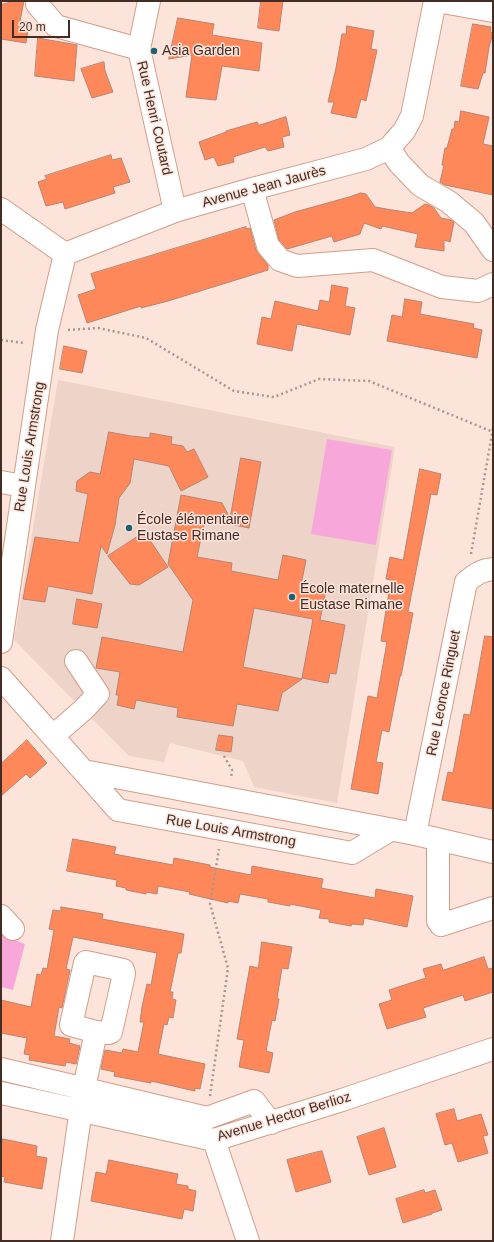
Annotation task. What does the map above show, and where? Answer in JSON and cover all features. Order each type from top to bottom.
[{"type":"street","points":[[37,1],[36,4],[56,26],[139,49]]},
{"type":"street","name":"Rue Henri Coutard","points":[[149,1],[139,49],[175,211]]},
{"type":"street","points":[[436,1],[493,11]]},
{"type":"street","name":"Avenue Jean Jaurès","points":[[65,254],[175,211],[366,159],[389,148],[404,131],[412,116],[436,1]]},
{"type":"street","points":[[389,148],[399,162],[420,185],[449,202],[474,223],[493,250]]},
{"type":"street","points":[[252,189],[268,246],[280,260],[297,266],[373,260],[442,287],[478,291],[493,284]]},
{"type":"street","points":[[1,209],[65,254]]},
{"type":"street","name":"Rue Louis Armstrong","points":[[1,642],[23,486],[48,330],[65,254]]},
{"type":"street","points":[[1,482],[23,486]]},
{"type":"street","points":[[466,582],[479,572],[493,570]]},
{"type":"street","name":"Rue Leonce Ringuet","points":[[415,834],[466,582]]},
{"type":"street","points":[[53,736],[83,710],[98,694],[76,661]]},
{"type":"street","name":"Rue Louis Armstrong","points":[[1,678],[118,810],[352,853],[390,830]]},
{"type":"street","points":[[84,771],[415,834],[493,852]]},
{"type":"street","points":[[438,840],[439,924],[441,925],[493,908]]},
{"type":"street","points":[[62,1241],[80,1110],[96,1032]]},
{"type":"street","name":"Avenue Hector Berlioz","points":[[1,1093],[214,1140],[342,1100],[493,1049]]},
{"type":"street","points":[[1,1069],[207,1118],[254,1101],[271,1123]]},
{"type":"street","points":[[214,1140],[248,1241]]},
{"type":"path","points":[[1,340],[23,344],[48,330],[98,328],[146,338],[234,391],[274,397],[319,379],[369,381],[493,430],[466,582]]},
{"type":"path","points":[[224,756],[232,770],[229,799]]},
{"type":"path","points":[[207,1118],[228,968],[210,904],[222,829]]},
{"type":"shaded area","points":[[58,380],[395,447],[337,803],[254,787],[243,761],[170,743],[164,762],[129,756],[14,640]]},
{"type":"shaded area","points":[[327,439],[392,450],[376,545],[311,534]]},
{"type":"shaded area","points":[[1,929],[9,938],[25,944],[13,990],[1,987]]},
{"type":"building","points":[[15,1],[24,1],[20,21],[29,22],[26,43],[1,39],[1,5]]},
{"type":"building","points":[[261,1],[283,1],[279,31],[258,28]]},
{"type":"building","points":[[178,18],[214,24],[212,35],[262,43],[259,71],[222,66],[216,100],[186,97],[192,55],[169,59]]},
{"type":"building","points":[[473,24],[491,27],[490,32],[493,33],[485,73],[483,73],[478,89],[461,86]]},
{"type":"building","points":[[347,26],[374,31],[371,49],[377,50],[366,101],[361,99],[356,118],[331,113],[334,102],[328,102],[342,34],[346,34]]},
{"type":"building","points":[[38,38],[77,45],[74,81],[35,76]]},
{"type":"building","points":[[104,62],[105,71],[113,92],[92,98],[81,69]]},
{"type":"building","points":[[461,111],[489,117],[483,144],[493,146],[493,195],[445,185],[440,182],[444,165],[442,165],[445,148],[447,148],[452,129],[454,129],[455,121],[459,122]]},
{"type":"building","points":[[286,117],[290,135],[282,137],[284,147],[268,151],[265,147],[233,157],[234,162],[218,166],[214,157],[205,160],[199,142],[226,131],[257,122],[259,125]]},
{"type":"building","points":[[111,155],[112,160],[121,158],[130,182],[113,187],[115,193],[65,209],[63,202],[46,206],[38,182],[47,179],[45,176]]},
{"type":"building","points":[[361,193],[366,194],[375,207],[392,210],[412,213],[425,204],[429,205],[434,208],[441,218],[454,222],[450,242],[444,240],[444,251],[415,247],[418,234],[382,226],[381,229],[364,223],[360,234],[334,242],[332,236],[287,249],[279,240],[274,220],[295,212]]},
{"type":"building","points":[[246,227],[246,229],[250,228],[256,250],[268,265],[268,270],[168,301],[141,308],[141,306],[87,323],[78,295],[96,289],[91,274]]},
{"type":"building","points":[[332,285],[348,288],[345,306],[355,308],[350,335],[297,324],[292,351],[257,344],[262,317],[271,319],[275,301],[318,311],[320,300],[329,302]]},
{"type":"building","points":[[405,299],[422,302],[420,314],[474,324],[473,328],[482,330],[477,358],[387,341],[392,315],[402,317]]},
{"type":"building","points":[[64,346],[87,351],[82,373],[60,369]]},
{"type":"building","points":[[109,432],[150,438],[150,433],[172,437],[171,444],[183,446],[187,452],[194,449],[208,477],[181,491],[169,466],[134,459],[130,483],[119,498],[115,525],[107,554],[101,546],[92,594],[48,586],[45,602],[23,599],[35,537],[79,543],[88,494],[76,491],[77,481],[90,472],[100,474]]},
{"type":"building","points":[[241,458],[261,462],[249,528],[205,519],[197,557],[232,563],[231,571],[278,580],[283,555],[306,560],[301,585],[326,590],[320,620],[345,625],[336,674],[330,673],[328,683],[302,678],[313,619],[254,608],[243,667],[302,679],[282,693],[278,711],[237,704],[233,726],[177,717],[178,708],[136,700],[134,709],[117,705],[119,695],[116,695],[120,672],[96,668],[102,637],[183,652],[193,600],[168,564],[181,495],[222,503],[230,518]]},
{"type":"building","points":[[420,469],[441,474],[437,495],[431,494],[408,612],[413,613],[389,732],[382,730],[376,762],[383,763],[378,794],[351,789],[368,696],[377,698],[387,642],[381,641],[391,580],[386,579],[390,557],[403,560]]},
{"type":"building","points":[[140,535],[147,536],[168,567],[139,585],[130,584],[108,556]]},
{"type":"building","points":[[77,599],[102,604],[97,628],[73,624]]},
{"type":"building","points":[[485,636],[493,637],[493,809],[442,800],[448,772],[453,773],[464,714],[470,715]]},
{"type":"building","points":[[219,735],[233,737],[231,752],[216,750]]},
{"type":"building","points":[[27,740],[47,763],[30,778],[26,774],[1,796],[1,764]]},
{"type":"building","points":[[73,839],[116,847],[114,854],[173,865],[174,858],[251,875],[252,866],[323,879],[321,888],[375,898],[376,889],[413,896],[407,927],[364,918],[363,925],[352,924],[351,926],[329,922],[329,919],[319,918],[321,910],[290,904],[290,906],[268,902],[268,899],[240,894],[238,903],[228,901],[228,903],[189,894],[190,892],[158,886],[157,894],[146,892],[146,894],[126,890],[126,888],[116,886],[117,880],[67,871]]},
{"type":"building","points":[[61,907],[103,914],[102,919],[184,934],[181,953],[178,953],[170,992],[173,992],[172,999],[176,1000],[173,1018],[169,1017],[167,1025],[164,1024],[158,1054],[205,1064],[200,1089],[195,1088],[195,1091],[151,1081],[151,1083],[114,1076],[115,1072],[101,1069],[105,1050],[122,1053],[123,1049],[138,1052],[144,1022],[140,1022],[142,1007],[147,984],[151,985],[157,953],[73,937],[66,969],[70,970],[62,1008],[59,1007],[54,1036],[70,1039],[69,1043],[80,1046],[76,1064],[66,1062],[65,1066],[29,1060],[30,1055],[24,1054],[27,1038],[1,1033],[1,1000],[31,1007],[37,974],[41,975],[43,968],[47,969],[54,930],[49,929],[53,910],[61,911]]},
{"type":"building","points":[[262,942],[292,947],[288,969],[282,968],[275,1021],[272,1020],[266,1051],[273,1053],[269,1073],[239,1067],[244,1040],[237,1039],[250,966],[258,968]]},
{"type":"building","points":[[484,957],[488,969],[493,968],[493,992],[465,1001],[463,995],[423,1008],[426,1017],[387,1029],[379,1004],[392,1000],[389,990],[426,978],[423,969],[441,964],[443,970]]},
{"type":"building","points":[[454,1109],[457,1121],[481,1114],[488,1135],[483,1136],[488,1153],[458,1162],[452,1143],[445,1145],[436,1114]]},
{"type":"building","points":[[384,1128],[396,1167],[369,1175],[357,1137]]},
{"type":"building","points":[[3,1139],[37,1146],[36,1156],[47,1158],[42,1189],[4,1182],[5,1177],[1,1176],[1,1153]]},
{"type":"building","points":[[322,1151],[331,1182],[296,1192],[287,1160]]},
{"type":"building","points":[[109,1160],[178,1174],[176,1184],[188,1186],[188,1189],[196,1191],[193,1211],[184,1209],[182,1219],[91,1201],[96,1172],[106,1174]]},
{"type":"building","points":[[424,1190],[425,1193],[435,1190],[442,1210],[403,1223],[396,1199]]},
{"type":"place","name":"Asia Garden","points":[[154,51]]},
{"type":"place","name":"École élémentaire Eustase Rimane","points":[[129,528]]},
{"type":"place","name":"École maternelle Eustase Rimane","points":[[292,597]]}]
